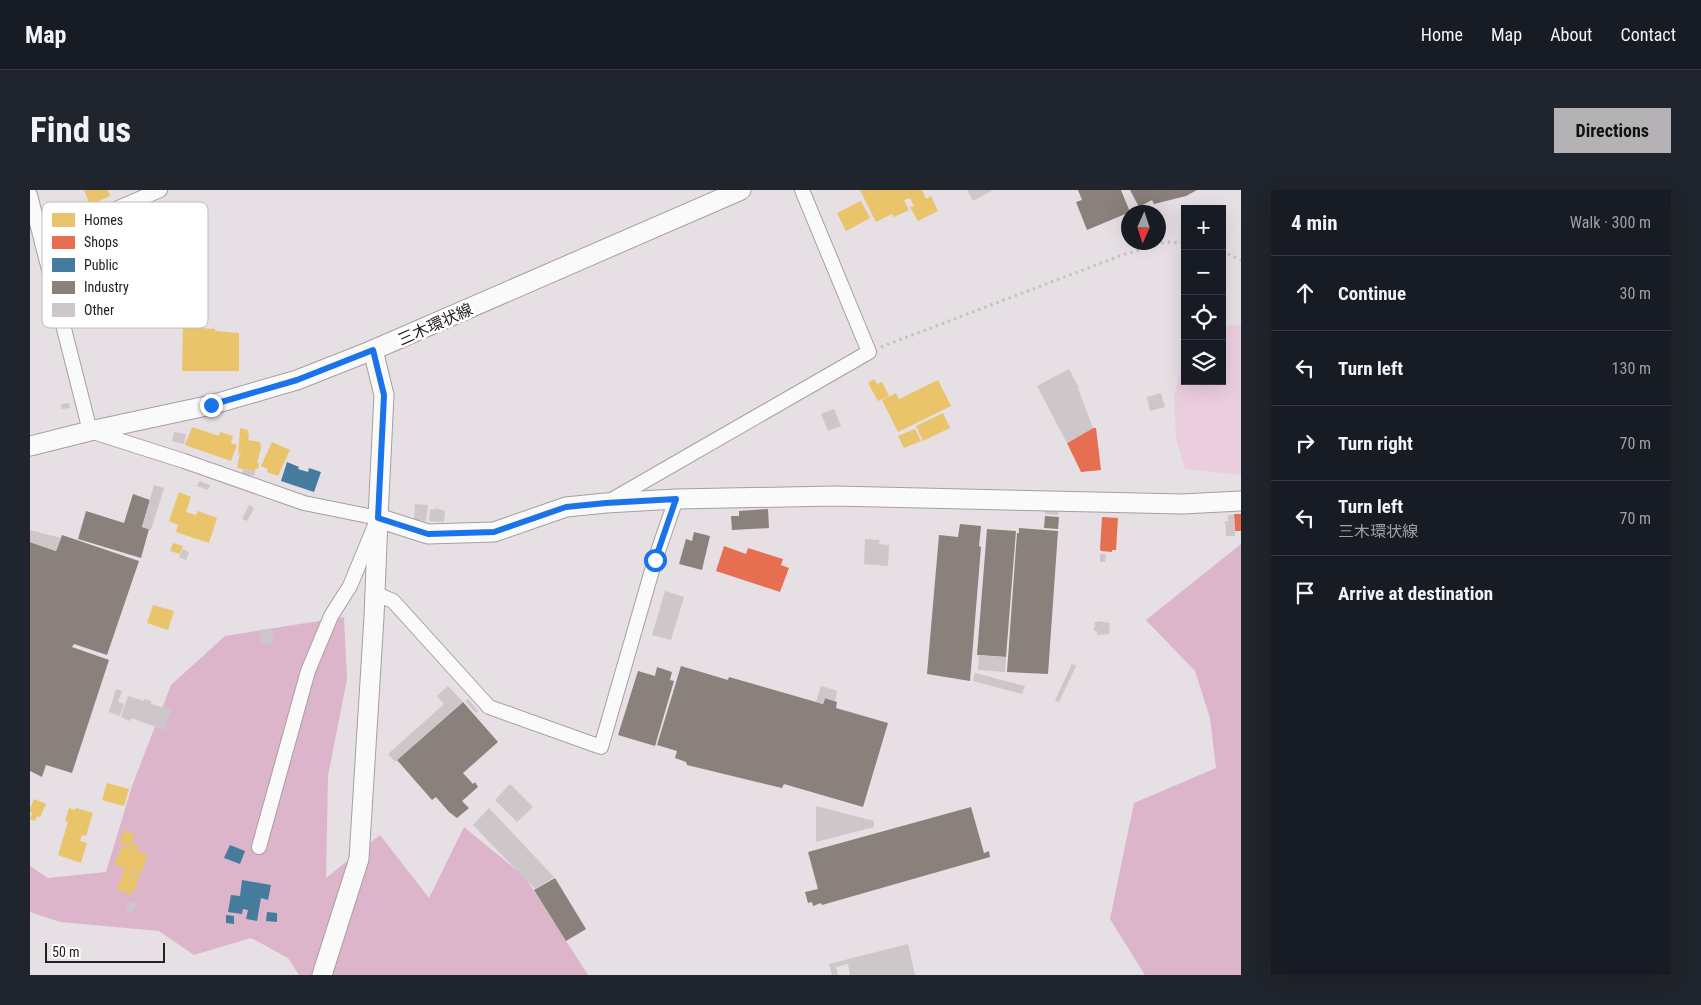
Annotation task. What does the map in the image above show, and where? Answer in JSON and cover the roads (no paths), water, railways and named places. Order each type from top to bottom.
[{"type":"street","points":[[132,202],[160,190]]},
{"type":"street","name":"三木環状線","points":[[30,446],[230,399],[297,380],[373,350],[741,190]]},
{"type":"street","points":[[606,503],[869,352],[802,190]]},
{"type":"street","points":[[30,195],[42,243]]},
{"type":"street","points":[[64,328],[90,431],[184,461],[304,503],[378,518],[428,534],[494,532],[566,507],[676,499],[835,496],[1182,504],[1241,501]]},
{"type":"street","points":[[322,975],[359,859],[384,395],[373,350]]},
{"type":"street","points":[[374,594],[393,601],[489,707],[601,747],[655,560],[676,499]]},
{"type":"street","points":[[259,847],[308,671],[331,616],[350,586],[378,518]]}]
